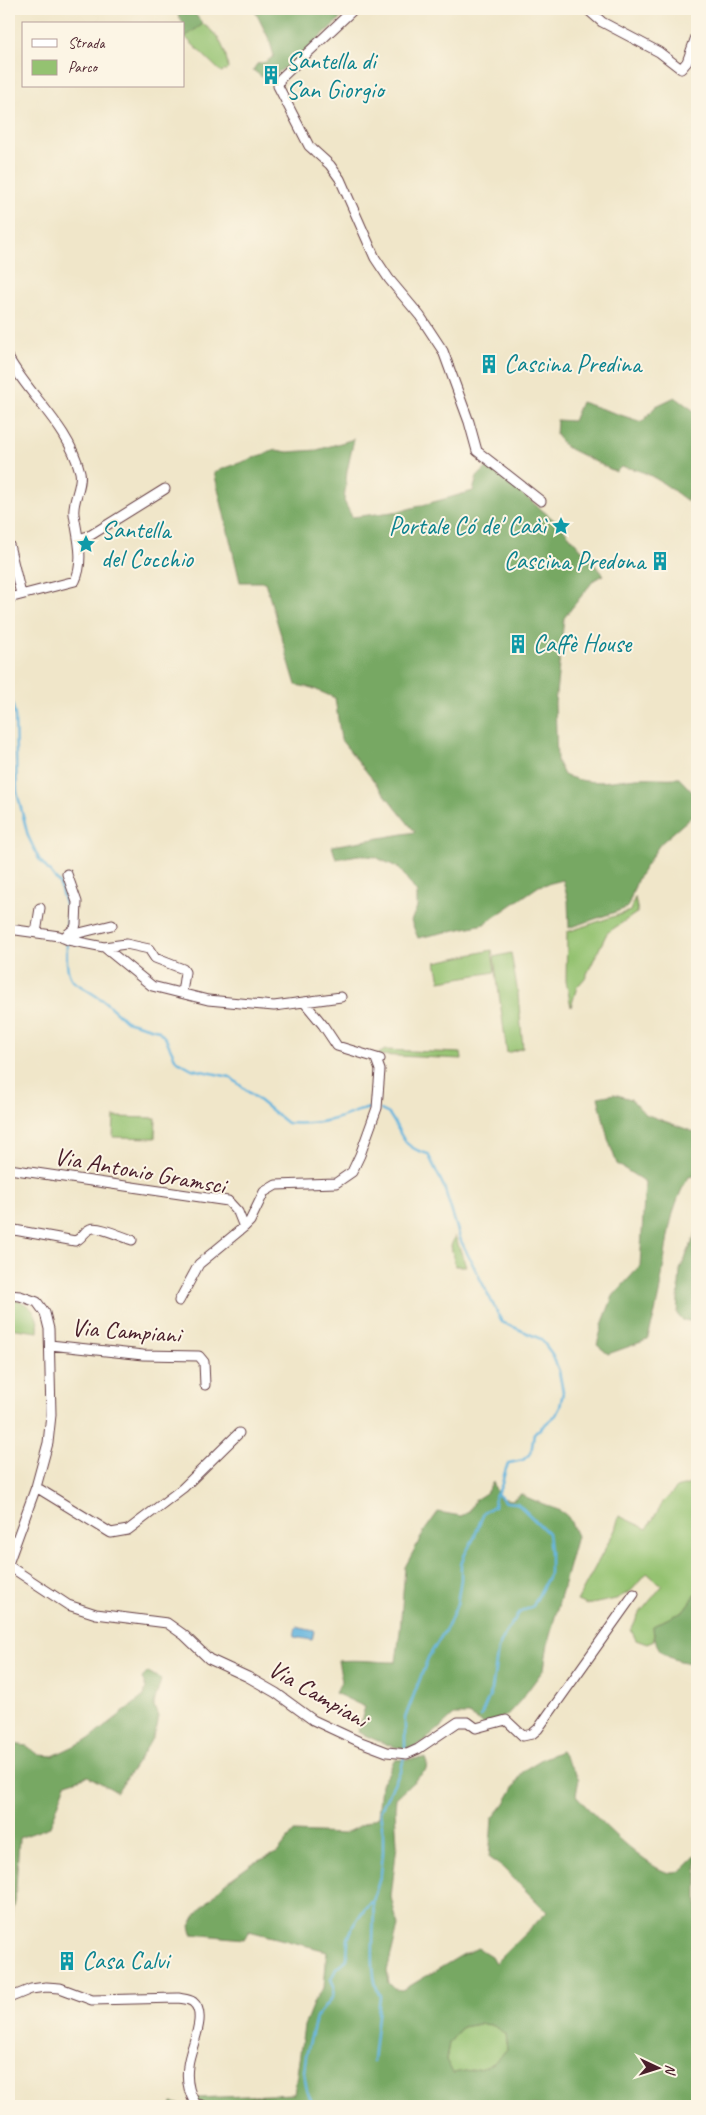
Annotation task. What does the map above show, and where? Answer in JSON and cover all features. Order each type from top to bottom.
[{"type":"street","points":[[354,9],[280,79],[278,86],[310,146],[330,165],[344,186],[375,258],[388,278],[420,316],[443,351],[469,422],[477,451],[541,501]]},
{"type":"street","points":[[587,9],[602,22],[659,52],[681,68],[687,62],[697,34]]},
{"type":"street","points":[[9,359],[19,376],[54,419],[75,458],[80,475],[74,510],[79,540],[79,573],[75,581],[9,598]]},
{"type":"street","points":[[79,540],[91,535],[165,489]]},
{"type":"street","points":[[9,545],[20,594]]},
{"type":"street","points":[[65,937],[76,926],[77,902],[66,874]]},
{"type":"street","points":[[36,933],[40,908]]},
{"type":"street","points":[[65,937],[112,925]]},
{"type":"street","points":[[9,929],[65,937],[104,947],[126,944],[149,948],[155,958],[186,972],[182,994]]},
{"type":"street","points":[[104,947],[152,986],[208,1000],[274,1006],[341,997]]},
{"type":"street","points":[[244,1226],[250,1221],[264,1192],[276,1186],[336,1183],[352,1172],[377,1108],[380,1070],[378,1059],[337,1046],[304,1002]]},
{"type":"street","name":"Via Antonio Gramsci","points":[[9,1168],[228,1201],[238,1212],[244,1226],[200,1264],[179,1301]]},
{"type":"street","points":[[9,1229],[75,1241],[80,1239],[88,1229],[94,1227],[132,1240]]},
{"type":"street","name":"Via Campiani","points":[[9,1295],[20,1296],[37,1302],[45,1313],[50,1345],[51,1415],[48,1443],[36,1487],[9,1561]]},
{"type":"street","name":"Via Campiani","points":[[50,1345],[143,1355],[199,1356],[204,1362],[205,1385]]},
{"type":"street","points":[[36,1487],[111,1533],[128,1530],[195,1478],[238,1433]]},
{"type":"street","name":"Via Campiani","points":[[9,1566],[68,1605],[96,1614],[167,1623],[184,1635],[209,1659],[248,1677],[276,1693],[313,1720],[358,1741],[396,1754],[407,1754],[418,1749],[458,1722],[468,1722],[476,1728],[504,1719],[523,1736],[532,1734],[549,1714],[634,1594]]},
{"type":"street","points":[[9,1998],[31,1989],[46,1986],[60,1988],[92,2000],[178,1998],[192,2001],[197,2007],[200,2016],[188,2064],[187,2081],[189,2092],[195,2103],[204,2106]]},
{"type":"green space","points":[[174,9],[191,9],[203,24],[185,37],[185,22],[183,22]]},
{"type":"green space","points":[[254,9],[326,9],[343,16],[294,61],[276,74],[271,69],[262,77],[253,70],[257,64],[266,62],[274,56],[269,39]]},
{"type":"green space","points":[[203,24],[218,38],[224,49],[228,69],[221,72],[185,37]]},
{"type":"green space","points":[[675,397],[697,413],[697,473],[686,500],[664,483],[648,474],[621,467],[616,472],[566,447],[556,435],[557,420],[573,421],[581,402],[642,422],[656,406]]},
{"type":"green space","points":[[354,439],[347,471],[344,501],[352,517],[401,511],[473,491],[477,477],[488,466],[559,524],[604,575],[594,580],[564,618],[555,703],[557,761],[564,775],[583,781],[600,782],[636,778],[679,778],[697,797],[697,812],[660,844],[638,878],[627,908],[569,928],[568,900],[563,880],[539,886],[484,924],[418,938],[411,921],[417,907],[417,893],[399,868],[375,857],[358,855],[336,859],[332,846],[415,832],[341,740],[335,698],[312,688],[296,685],[265,582],[240,582],[214,472],[276,450],[288,452],[317,450]]},
{"type":"green space","points":[[697,473],[697,505],[686,500]]},
{"type":"green space","points":[[635,897],[638,912],[607,933],[585,978],[577,987],[571,1007],[566,981],[567,932],[630,911]]},
{"type":"green space","points":[[492,950],[495,972],[440,981],[436,962]]},
{"type":"green space","points":[[511,953],[518,994],[523,1048],[507,1053],[494,957]]},
{"type":"green space","points":[[385,1050],[461,1053],[462,1059],[376,1055]]},
{"type":"green space","points":[[614,1094],[631,1099],[645,1114],[697,1133],[697,1175],[689,1177],[675,1206],[656,1308],[647,1340],[608,1354],[597,1345],[603,1322],[613,1296],[640,1266],[645,1182],[617,1164],[608,1139],[598,1097]]},
{"type":"green space","points":[[114,1117],[156,1118],[155,1138],[113,1137]]},
{"type":"green space","points":[[697,1231],[697,1322],[682,1320],[677,1314],[680,1270]]},
{"type":"green space","points":[[455,1236],[466,1266],[455,1266],[451,1246]]},
{"type":"green space","points":[[9,1298],[22,1302],[31,1309],[37,1319],[38,1332],[9,1328]]},
{"type":"green space","points":[[493,1482],[499,1498],[512,1500],[521,1494],[564,1514],[568,1517],[577,1536],[548,1643],[544,1669],[506,1716],[484,1724],[469,1715],[454,1715],[428,1738],[410,1748],[390,1745],[358,1732],[365,1707],[335,1693],[342,1681],[338,1661],[396,1662],[405,1567],[425,1530],[438,1512],[461,1516],[469,1512],[475,1500],[486,1493]]},
{"type":"green space","points":[[697,1482],[697,1592],[683,1611],[653,1626],[654,1641],[647,1644],[636,1640],[631,1630],[638,1615],[662,1586],[647,1573],[631,1591],[616,1599],[587,1605],[577,1601],[615,1530],[619,1516],[647,1529],[663,1502],[677,1488]]},
{"type":"green space","points":[[697,1592],[697,1668],[695,1664],[677,1660],[664,1654],[656,1643],[653,1626],[683,1611]]},
{"type":"green space","points":[[148,1672],[161,1679],[154,1703],[158,1719],[153,1737],[117,1792],[88,1776],[66,1783],[50,1827],[19,1838],[15,1902],[9,1929],[9,1747],[13,1744],[27,1746],[39,1755],[53,1756],[89,1739],[144,1696],[146,1688],[142,1678]]},
{"type":"green space","points":[[561,1751],[579,1779],[576,1795],[622,1842],[637,1854],[652,1865],[664,1871],[674,1873],[684,1868],[697,1853],[697,2106],[186,2106],[197,2098],[294,2094],[304,2026],[314,2001],[324,1988],[327,1951],[249,1931],[244,1939],[192,1934],[190,1926],[197,1913],[224,1884],[253,1863],[277,1853],[294,1832],[343,1834],[378,1817],[381,1784],[394,1760],[425,1758],[426,1770],[396,1798],[397,1844],[391,1897],[398,1926],[387,1971],[389,1983],[395,1989],[403,1990],[462,1955],[478,1948],[491,1956],[495,1963],[547,1912],[502,1867],[489,1858],[492,1819],[505,1803],[524,1770],[542,1759]],"holes":[[[479,2024],[494,2025],[505,2034],[507,2049],[494,2062],[483,2068],[453,2073],[446,2060],[449,2043],[462,2027]]]},
{"type":"green space","points":[[479,2024],[494,2025],[505,2034],[507,2049],[494,2062],[483,2068],[453,2074],[446,2060],[449,2043],[462,2027]]},
{"type":"green space","points":[[172,2103],[186,2106],[171,2106]]},
{"type":"water","points":[[296,1627],[314,1631],[312,1640],[294,1637]]},
{"type":"waterway","points":[[9,687],[15,716],[17,792],[28,836],[39,859],[59,883],[67,911],[67,931]]},
{"type":"waterway","points":[[67,943],[68,968],[73,981],[104,1001],[126,1021],[158,1030],[166,1039],[176,1060],[192,1069],[230,1077],[287,1123],[326,1121],[372,1108]]},
{"type":"waterway","points":[[381,1110],[389,1114],[407,1143],[419,1151],[428,1154],[444,1187],[461,1241],[502,1322],[541,1339],[552,1354],[559,1371],[563,1392],[556,1415],[534,1434],[531,1453],[523,1460],[509,1463],[501,1487],[495,1496],[494,1506],[484,1512],[474,1538],[465,1554],[461,1565],[457,1604],[449,1624],[428,1658],[405,1718],[405,1750]]},
{"type":"waterway","points":[[481,1716],[492,1690],[498,1649],[505,1634],[519,1613],[533,1606],[550,1573],[548,1533],[517,1503],[506,1502],[497,1494]]},
{"type":"waterway","points":[[314,2106],[307,2091],[304,2072],[306,2056],[316,2018],[333,1996],[334,1986],[331,1979],[336,1969],[347,1959],[348,1939],[353,1926],[365,1908],[373,1901],[381,1874],[383,1852],[380,1811],[401,1770],[404,1758]]},
{"type":"waterway","points":[[373,1902],[373,1963],[376,1986],[380,1996],[373,2061]]},
{"type":"place","name":"Santella di San Giorgio","points":[[271,75]]},
{"type":"place","name":"Cascina Predina","points":[[489,364]]},
{"type":"place","name":"Portale Có de' Caàì","points":[[561,526]]},
{"type":"place","name":"Santella del Cocchio","points":[[86,544]]},
{"type":"place","name":"Cascina Predona","points":[[660,561]]},
{"type":"place","name":"Caffè House","points":[[518,644]]},
{"type":"place","name":"Casa Calvi","points":[[67,1961]]}]
